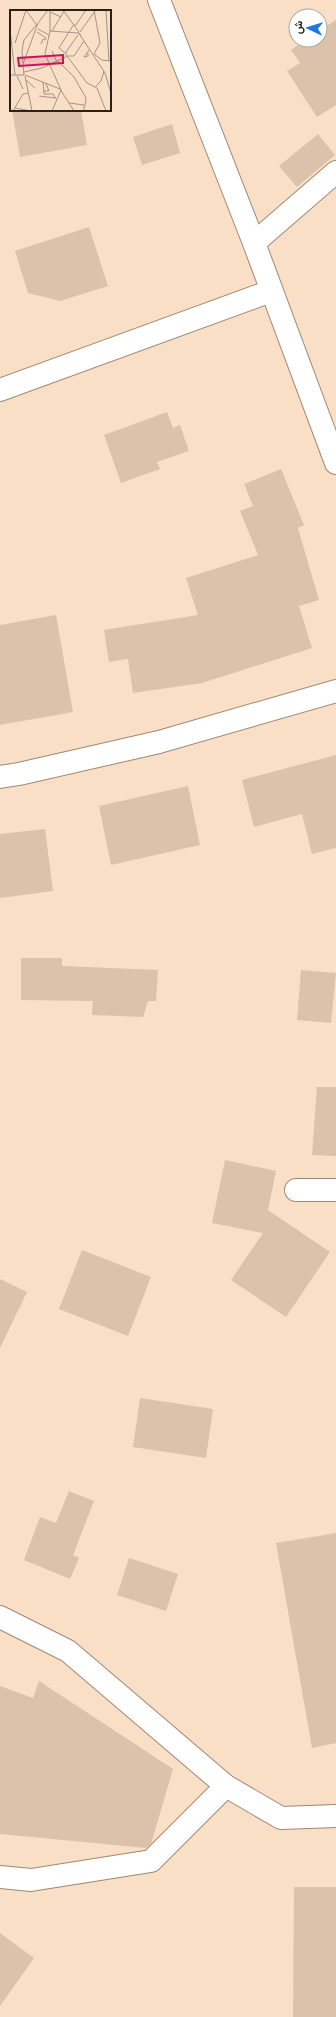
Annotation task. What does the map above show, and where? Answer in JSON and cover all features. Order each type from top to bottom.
[{"type":"street","points":[[158,0],[254,243],[336,463]]},
{"type":"street","points":[[254,243],[336,172]]},
{"type":"street","points":[[0,390],[271,291]]},
{"type":"street","points":[[0,777],[159,742],[336,691]]},
{"type":"street","points":[[296,1190],[336,1190]]},
{"type":"street","points":[[0,1617],[68,1651],[226,1786],[281,1818],[336,1816]]},
{"type":"street","points":[[0,1877],[31,1880],[151,1862],[226,1786]]},
{"type":"building","points":[[336,20],[336,105],[317,117],[287,71],[300,63],[291,50],[294,48],[328,48],[328,25]]},
{"type":"building","points":[[12,111],[81,111],[87,145],[20,157]]},
{"type":"building","points":[[172,124],[180,153],[142,165],[133,137]]},
{"type":"building","points":[[318,134],[335,155],[297,187],[279,166]]},
{"type":"building","points":[[89,227],[108,286],[60,301],[28,293],[15,251]]},
{"type":"building","points":[[167,412],[173,428],[180,425],[189,451],[157,462],[160,469],[121,483],[104,435]]},
{"type":"building","points":[[281,469],[304,525],[298,528],[319,600],[299,606],[312,648],[202,683],[133,693],[128,659],[109,662],[104,630],[198,615],[186,578],[258,555],[240,511],[253,506],[244,484]]},
{"type":"building","points":[[56,615],[73,712],[0,725],[0,625]]},
{"type":"building","points":[[336,755],[336,848],[312,854],[302,814],[254,827],[242,780]]},
{"type":"building","points":[[188,786],[200,845],[111,865],[99,806]]},
{"type":"building","points":[[45,829],[53,891],[0,898],[0,834]]},
{"type":"building","points":[[21,958],[62,958],[62,966],[158,970],[156,1001],[148,1001],[143,1017],[92,1015],[93,1001],[21,1000]]},
{"type":"building","points":[[301,970],[336,973],[331,1023],[297,1020]]},
{"type":"building","points":[[317,1087],[336,1087],[336,1156],[312,1155]]},
{"type":"building","points":[[225,1160],[276,1171],[268,1210],[330,1252],[286,1317],[231,1280],[263,1233],[212,1223]]},
{"type":"building","points":[[82,1250],[151,1277],[128,1336],[59,1309]]},
{"type":"building","points":[[0,1279],[27,1292],[0,1348]]},
{"type":"building","points":[[140,1398],[213,1409],[206,1458],[133,1447]]},
{"type":"building","points":[[69,1491],[94,1501],[73,1555],[79,1558],[70,1579],[24,1560],[40,1517],[56,1523]]},
{"type":"building","points":[[336,1533],[336,1743],[312,1748],[276,1543]]},
{"type":"building","points":[[129,1558],[178,1574],[166,1611],[117,1595]]},
{"type":"building","points":[[39,1681],[173,1769],[151,1844],[146,1848],[0,1834],[0,1686],[33,1698]]},
{"type":"building","points":[[294,1887],[336,1887],[336,2017],[293,2017]]},
{"type":"building","points":[[0,1933],[34,1958],[0,2006]]}]
